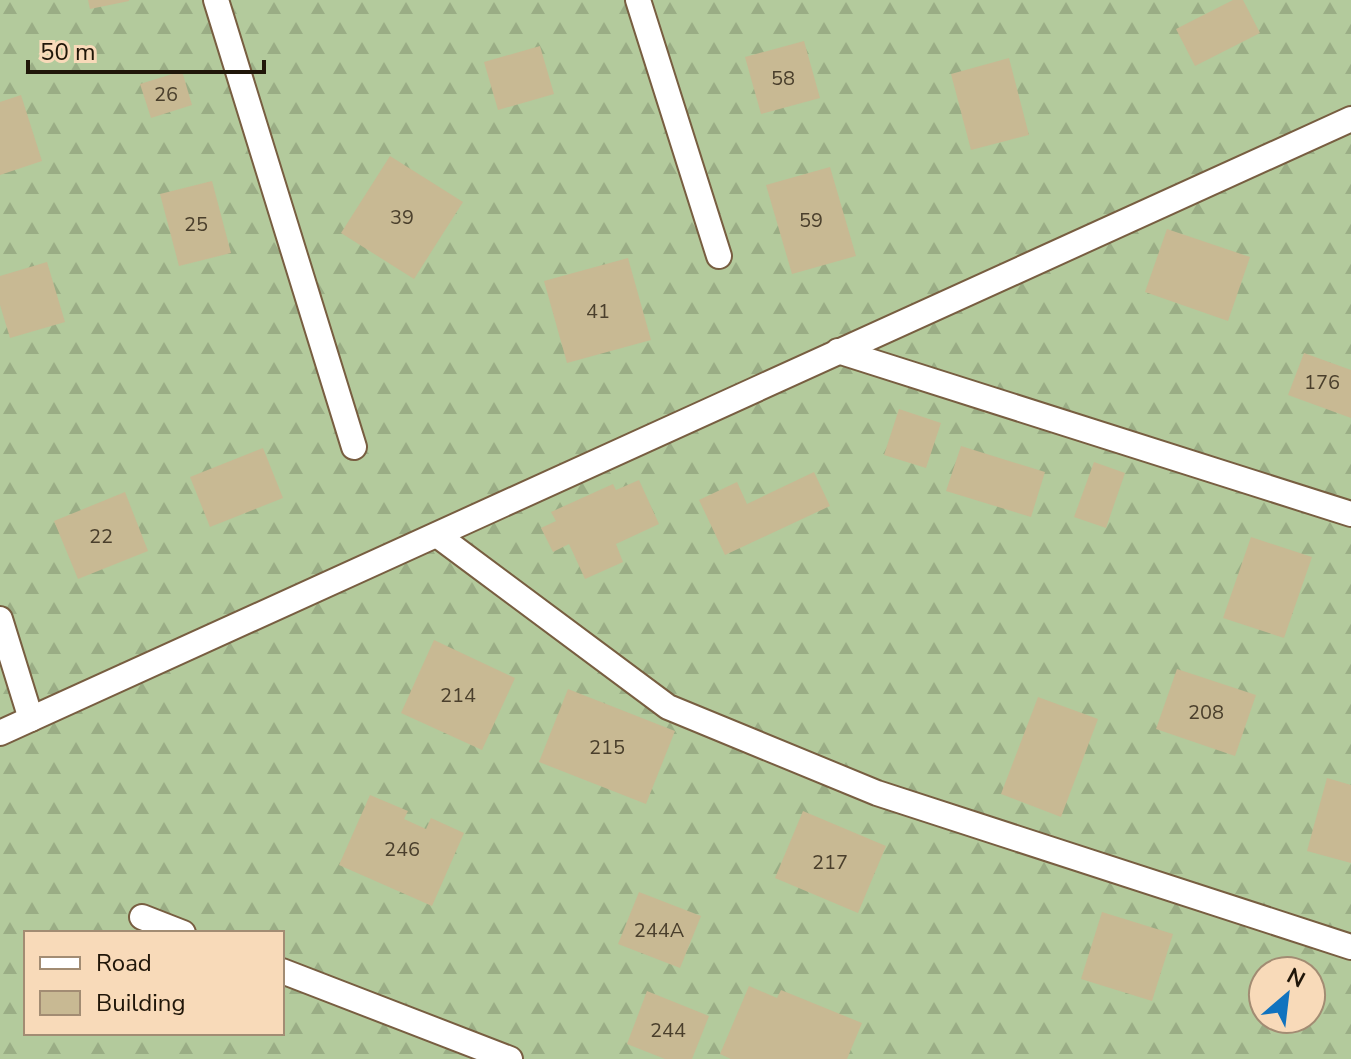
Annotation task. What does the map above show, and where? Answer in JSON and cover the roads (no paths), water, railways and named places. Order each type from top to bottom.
[{"type":"street","points":[[216,0],[354,447]]},
{"type":"street","points":[[638,0],[719,256]]},
{"type":"street","points":[[0,733],[1351,119]]},
{"type":"street","points":[[838,351],[1351,514]]},
{"type":"street","points":[[437,535],[668,707],[877,793],[1351,947]]},
{"type":"street","points":[[0,619],[31,719]]},
{"type":"street","points":[[142,917],[178,931]]},
{"type":"street","points":[[284,972],[510,1059]]}]
